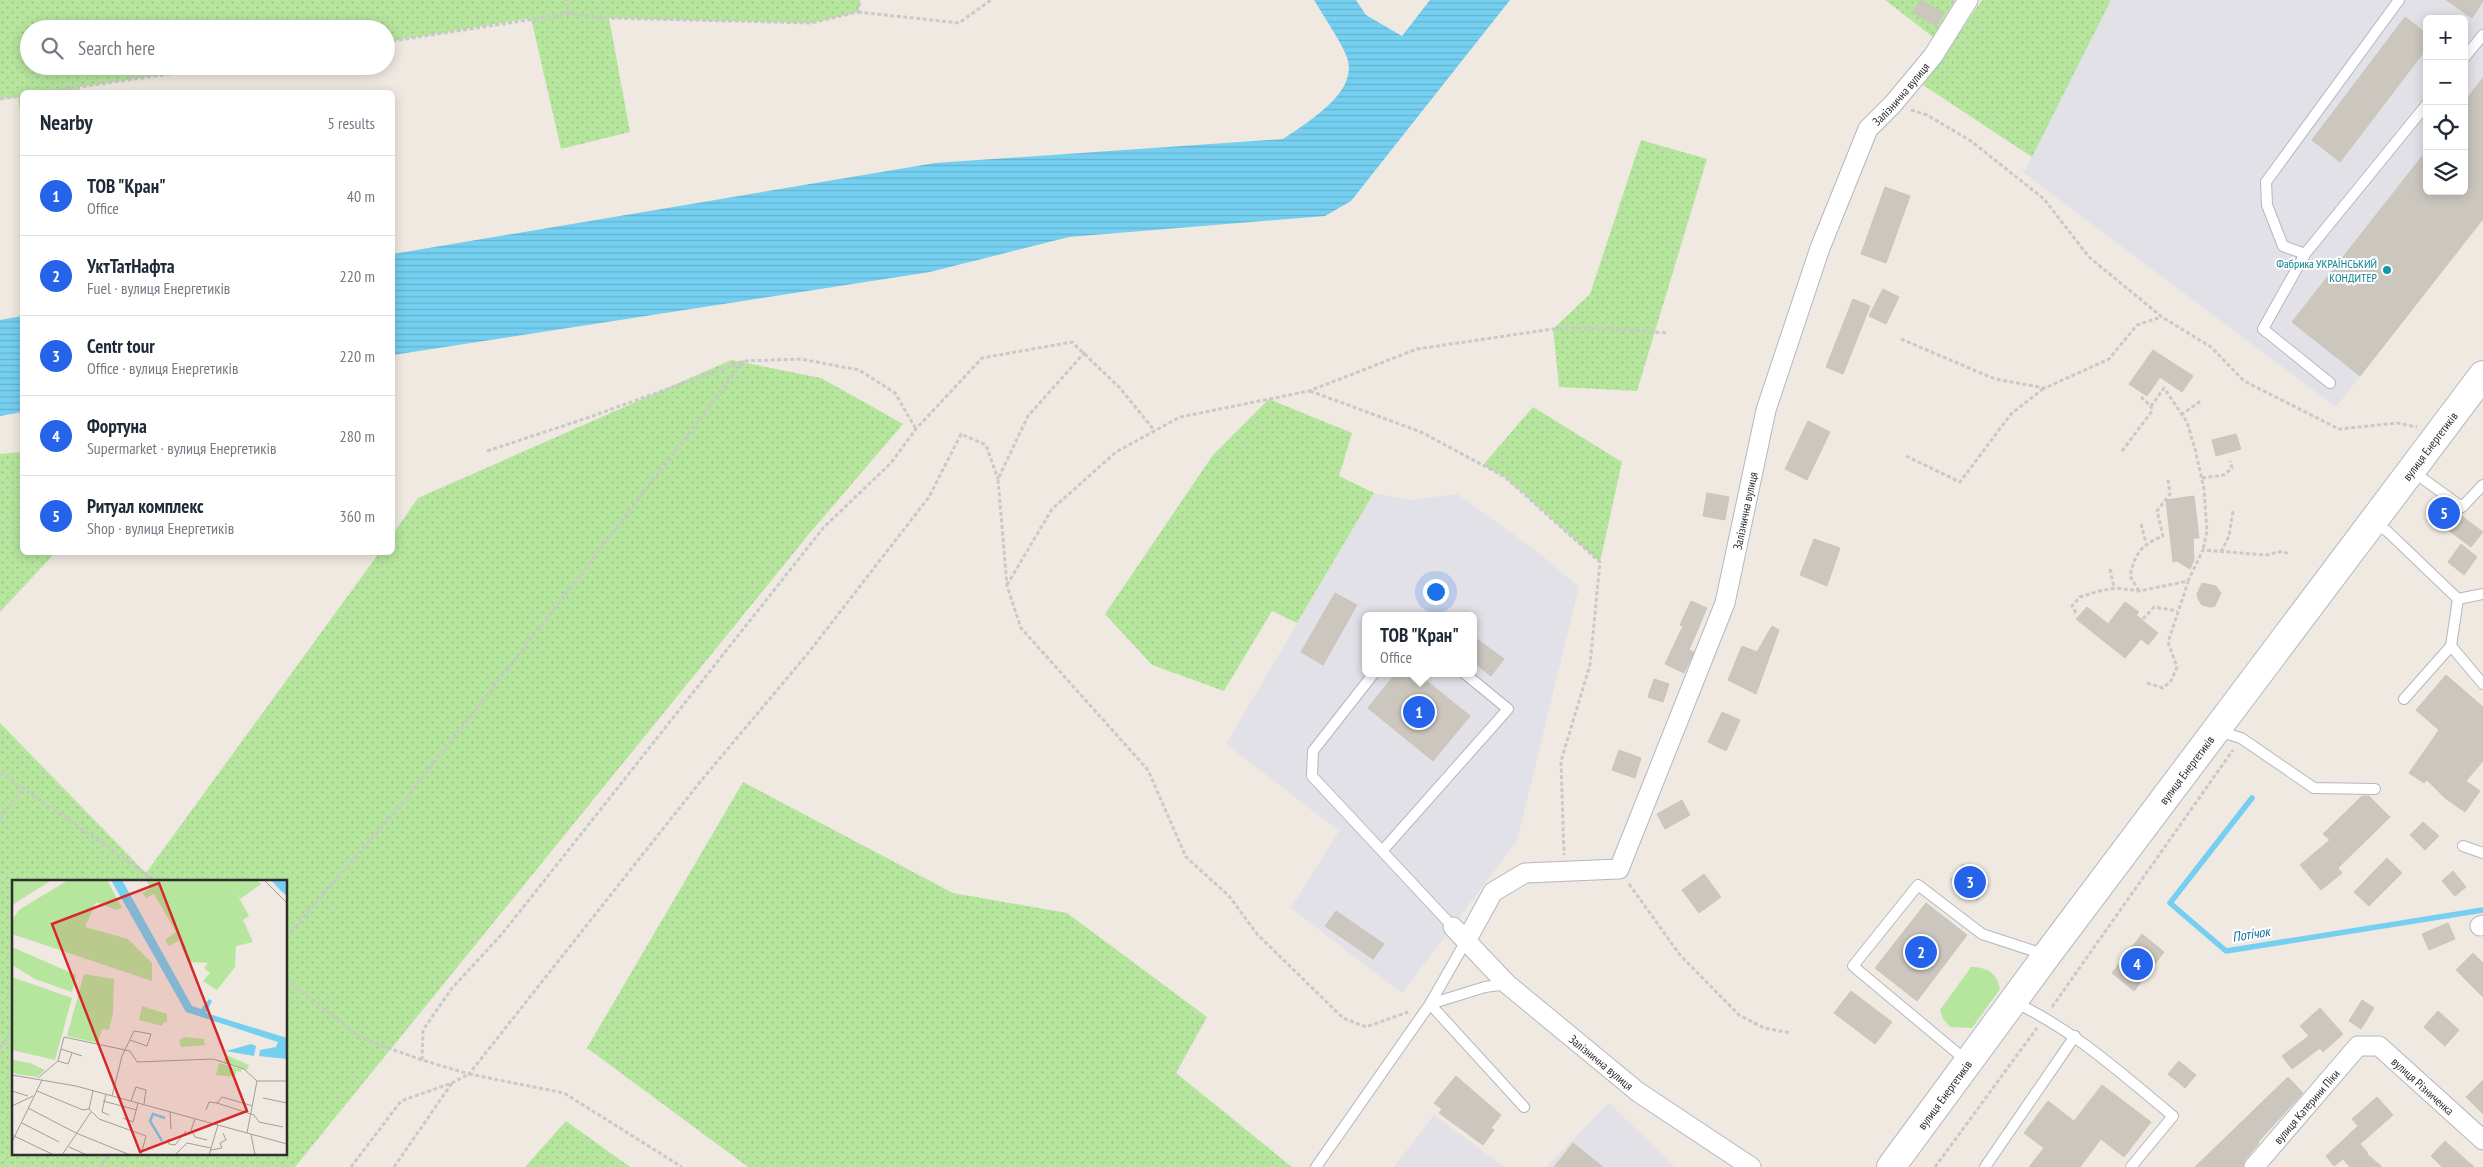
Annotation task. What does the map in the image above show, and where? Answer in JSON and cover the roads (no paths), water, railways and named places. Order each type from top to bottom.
[{"type":"main road","name":"вулиця Енергетиків","points":[[1891,1167],[2047,955],[2229,734],[2373,523],[2483,375]]},
{"type":"street","name":"Залізнична вулиця","points":[[1466,941],[1493,892],[1525,873],[1619,869],[1725,603],[1766,410],[1820,248],[1868,129],[1933,56],[1968,0]]},
{"type":"street","name":"Залізнична вулиця","points":[[1453,927],[1507,984],[1638,1092],[1752,1167]]},
{"type":"street","name":"вулиця Різниченка","points":[[2358,1046],[2379,1046],[2483,1140]]},
{"type":"street","name":"вулиця Катерини Піки","points":[[2254,1167],[2358,1046]]},
{"type":"lane","points":[[2304,254],[2283,246],[2267,206],[2266,182],[2399,0]]},
{"type":"lane","points":[[2468,53],[2483,35]]},
{"type":"lane","points":[[2330,382],[2263,329],[2304,254],[2426,105]]},
{"type":"lane","points":[[2411,470],[2462,507],[2483,485]]},
{"type":"lane","points":[[2373,523],[2387,531],[2458,599]]},
{"type":"lane","points":[[2458,599],[2483,594]]},
{"type":"lane","points":[[2404,699],[2451,646],[2458,599]]},
{"type":"lane","points":[[2451,646],[2483,684]]},
{"type":"lane","points":[[1371,677],[1313,751],[1312,776],[1453,927]]},
{"type":"lane","points":[[1383,850],[1508,709],[1469,677]]},
{"type":"lane","points":[[2229,734],[2314,788],[2375,789]]},
{"type":"lane","points":[[2463,846],[2483,853]]},
{"type":"lane","points":[[1968,1062],[1854,966],[1918,885],[1982,934],[2047,955]]},
{"type":"lane","points":[[1316,1167],[1430,1004],[1466,941]]},
{"type":"lane","points":[[1430,1004],[1485,987],[1507,984]]},
{"type":"lane","points":[[2013,1001],[2046,1017],[2076,1036],[2173,1116],[2131,1167]]},
{"type":"lane","points":[[1430,1004],[1524,1107]]},
{"type":"lane","points":[[1985,1167],[2076,1036]]},
{"type":"water","points":[[1314,0],[1356,0],[1366,15],[1402,36],[1430,0],[1510,0],[1351,201],[1325,216],[1069,237],[930,272],[395,355],[395,254],[935,163],[1283,139],[1316,116],[1337,96],[1344,85],[1348,73],[1348,61],[1333,30]]},
{"type":"water","points":[[20,316],[20,412],[0,416],[0,320]]},
{"type":"waterway","name":"Потічок","points":[[2252,798],[2170,903],[2226,951],[2483,910]]},
{"type":"place","name":"Фабрика УКРАЇНСЬКИЙ КОНДИТЕР","points":[[2387,270]]},
{"type":"place","name":"Ритуал комплекс","points":[[2444,513]]},
{"type":"place","name":"ТОВ \"Кран\"","points":[[1419,712]]},
{"type":"place","name":"Centr tour","points":[[1970,882]]},
{"type":"place","name":"УктТатНафта","points":[[1921,952]]},
{"type":"place","name":"Фортуна","points":[[2137,964]]}]
